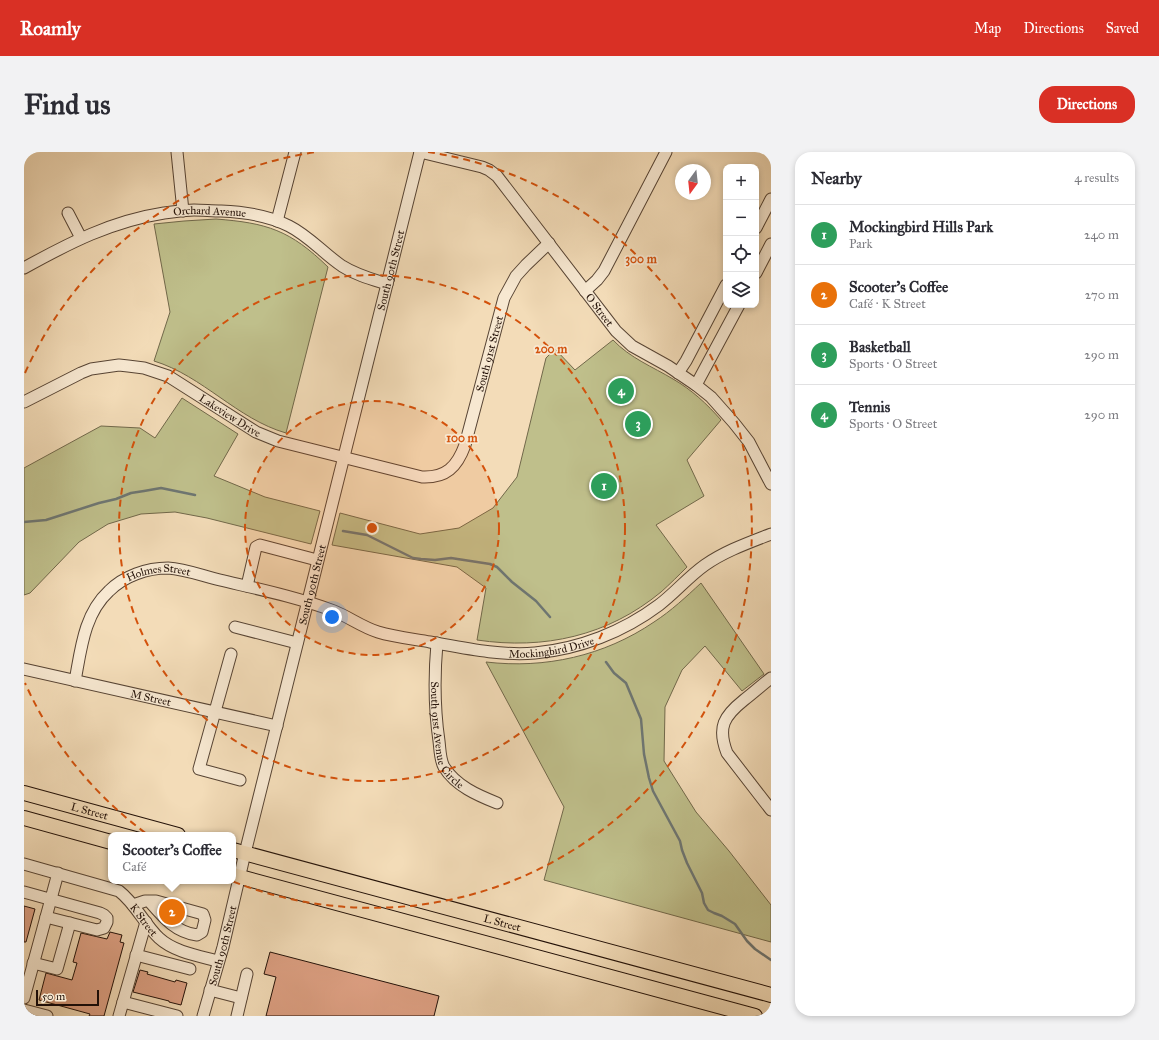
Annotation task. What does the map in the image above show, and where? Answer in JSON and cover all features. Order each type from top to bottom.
[{"type":"main road","name":"L Street","points":[[24,793],[167,832]]},
{"type":"main road","points":[[24,818],[108,841]]},
{"type":"main road","name":"L Street","points":[[239,852],[771,995]]},
{"type":"main road","points":[[236,876],[755,1016]]},
{"type":"street","points":[[177,152],[183,211]]},
{"type":"street","points":[[277,221],[295,152]]},
{"type":"street","name":"O Street","points":[[420,152],[482,167],[497,176],[616,331],[626,342],[678,373],[711,397],[749,442],[771,484]]},
{"type":"street","name":"South 90th Street","points":[[236,876],[239,852],[277,726],[317,560],[420,152]]},
{"type":"street","points":[[585,291],[604,271],[666,152]]},
{"type":"street","points":[[759,222],[771,199]]},
{"type":"street","name":"Orchard Avenue","points":[[24,268],[82,238],[106,228],[130,220],[193,210],[248,213],[277,221],[303,234],[316,243],[334,260],[349,270],[366,278],[387,284]]},
{"type":"street","points":[[68,213],[82,238]]},
{"type":"street","name":"South 91st Street","points":[[446,473],[457,462],[465,446],[504,298],[516,276],[549,244]]},
{"type":"street","points":[[757,272],[771,244]]},
{"type":"street","points":[[678,373],[686,361],[723,291]]},
{"type":"street","points":[[696,385],[737,308]]},
{"type":"street","name":"Lakeview Drive","points":[[24,402],[91,369],[118,365],[144,368],[168,376],[256,432],[278,441],[422,477],[438,476],[446,473]]},
{"type":"street","name":"Mockingbird Drive","points":[[307,602],[337,613],[364,627],[378,632],[490,652],[520,654],[553,651],[588,642],[618,630],[660,605],[703,567],[722,555],[735,548],[771,534]]},
{"type":"street","points":[[247,586],[256,546],[260,545],[317,560]]},
{"type":"street","name":"Holmes Street","points":[[75,681],[87,625],[99,601],[122,581],[140,573],[169,568],[307,602]]},
{"type":"street","points":[[235,627],[297,643]]},
{"type":"street","name":"South 91st Avenue Circle","points":[[437,643],[434,680],[435,716],[444,767],[454,778],[471,792],[497,803]]},
{"type":"street","points":[[231,654],[216,711],[203,752],[200,769],[240,780]]},
{"type":"street","name":"M Street","points":[[24,669],[216,711],[277,726]]},
{"type":"street","points":[[771,678],[730,712],[725,721],[723,735],[727,753],[771,810]]},
{"type":"street","name":"K Street","points":[[24,864],[120,891],[127,897],[160,939],[165,943],[177,949],[218,961]]},
{"type":"street","points":[[24,998],[58,874]]},
{"type":"street","name":"South 90th Street","points":[[203,1016],[218,961],[234,884]]},
{"type":"street","points":[[24,892],[100,913],[107,918],[106,925],[100,930],[96,930],[46,917]]},
{"type":"street","points":[[133,905],[145,901],[149,901],[156,901],[203,914],[204,920],[202,932],[198,935],[185,933],[175,928],[162,917],[149,901]]},
{"type":"street","points":[[119,1016],[146,922]]},
{"type":"street","points":[[33,963],[57,969],[70,923]]},
{"type":"street","points":[[173,964],[177,949]]},
{"type":"street","points":[[136,955],[190,968]]},
{"type":"street","points":[[237,1016],[247,974]]},
{"type":"street","points":[[210,990],[241,998]]},
{"type":"street","points":[[123,1002],[177,1016]]},
{"type":"street","points":[[24,1010],[47,1016]]},
{"type":"green space","points":[[216,219],[250,223],[277,231],[302,244],[328,267],[286,433],[268,427],[188,377],[172,368],[154,361],[170,312],[154,224]]},
{"type":"green space","points":[[613,340],[634,357],[687,388],[705,403],[721,420],[687,460],[704,496],[656,525],[687,567],[661,592],[641,607],[597,629],[551,641],[502,643],[477,640],[486,588],[457,567],[332,545],[340,513],[420,534],[459,528],[493,508],[517,477],[546,358],[555,349],[575,370]]},
{"type":"green space","points":[[182,398],[238,434],[214,476],[265,497],[320,511],[311,544],[207,518],[175,512],[141,514],[108,524],[79,542],[30,593],[24,595],[24,468],[101,426],[140,428],[155,438]]},
{"type":"green space","points":[[701,583],[764,674],[742,691],[705,646],[682,670],[665,707],[664,761],[696,812],[729,851],[771,905],[771,942],[544,880],[564,807],[486,662],[508,664],[552,661],[573,657],[615,644],[654,622],[672,609]]},
{"type":"building","points":[[24,906],[35,909],[26,942],[24,942]]},
{"type":"building","points":[[110,932],[122,935],[120,942],[124,943],[104,1016],[89,1016],[90,1014],[39,1000],[46,973],[72,980],[77,963],[73,962],[81,933],[107,939]]},
{"type":"building","points":[[270,952],[439,996],[434,1016],[266,1016],[276,977],[264,974]]},
{"type":"building","points":[[140,970],[148,972],[147,974],[175,982],[176,980],[187,983],[181,1005],[133,992]]},
{"type":"waterway","points":[[24,522],[46,520],[131,493],[161,488],[195,495]]},
{"type":"waterway","points":[[343,531],[367,535],[413,558],[435,560],[451,558],[490,564],[497,567],[512,582],[536,601],[550,617]]},
{"type":"waterway","points":[[606,662],[614,673],[626,683],[641,719],[644,754],[653,791],[680,841],[687,863],[702,893],[704,903],[708,910],[735,924],[747,941],[755,949],[771,960]]},
{"type":"place","name":"Tennis","points":[[621,391]]},
{"type":"place","name":"Basketball","points":[[638,424]]},
{"type":"place","name":"Mockingbird Hills Park","points":[[604,486]]},
{"type":"place","name":"Scooter's Coffee","points":[[172,912]]}]
